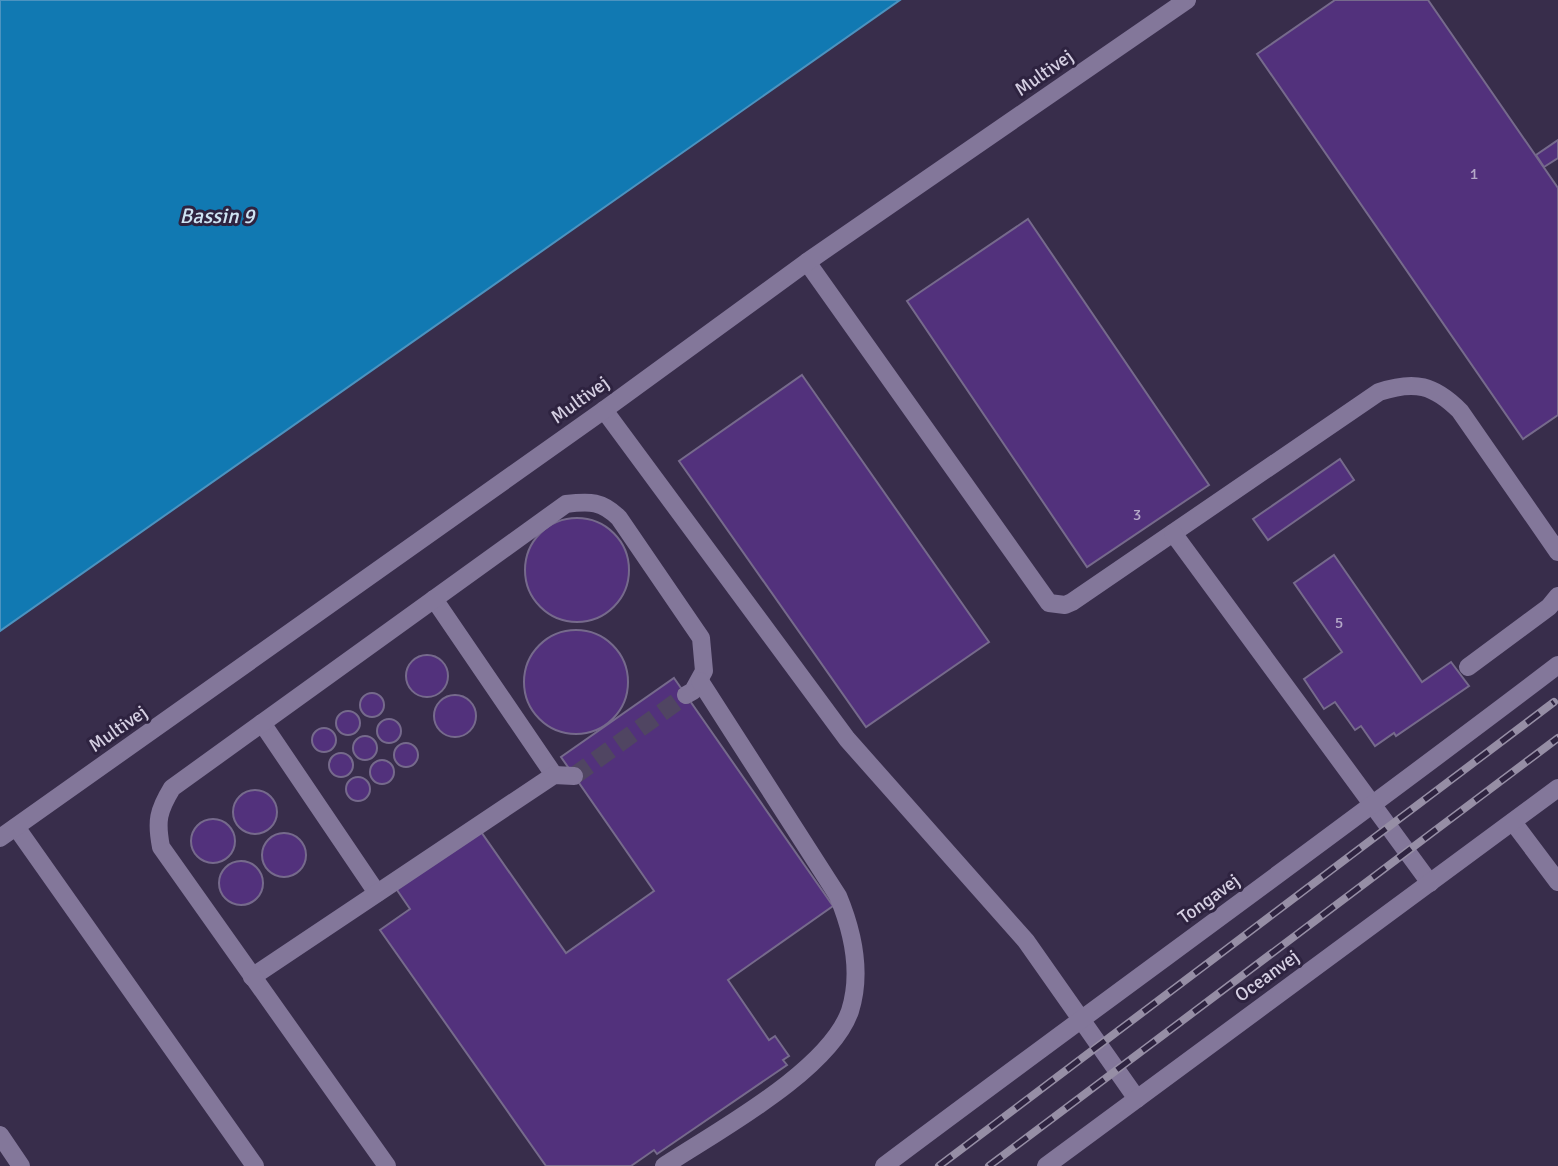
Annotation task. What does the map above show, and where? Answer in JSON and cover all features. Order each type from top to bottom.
[{"type":"street","name":"Multivej","points":[[0,838],[604,410],[807,262],[1187,0]]},
{"type":"street","points":[[807,262],[1049,603],[1065,605],[1072,602],[1379,392],[1398,385],[1421,385],[1443,394],[1460,411],[1558,552]]},
{"type":"street","points":[[604,410],[847,739],[1026,942],[1137,1099]]},
{"type":"street","points":[[387,1166],[161,847],[157,825],[161,806],[172,788],[566,504],[587,502],[608,507],[619,518],[701,638],[705,671],[693,691],[686,695]]},
{"type":"street","points":[[1173,533],[1430,883]]},
{"type":"street","points":[[1468,667],[1549,607],[1558,596]]},
{"type":"street","points":[[434,599],[554,775]]},
{"type":"street","name":"Tongavej","points":[[884,1166],[1080,1019],[1373,806],[1558,665]]},
{"type":"street","points":[[664,1166],[782,1089],[818,1057],[836,1037],[850,1010],[854,982],[855,956],[850,924],[838,896],[700,681]]},
{"type":"street","points":[[262,723],[377,893]]},
{"type":"street","points":[[252,977],[554,775],[574,776]]},
{"type":"street","name":"Oceanvej","points":[[1046,1166],[1558,789]]},
{"type":"street","points":[[1513,822],[1558,882]]},
{"type":"street","points":[[16,827],[255,1166]]},
{"type":"street","points":[[0,1135],[21,1166]]},
{"type":"water","name":"Bassin 9","points":[[0,0],[900,0],[0,631]]},
{"type":"building","points":[[1335,0],[1428,0],[1558,188],[1558,415],[1523,439],[1257,54]]},
{"type":"building","points":[[1558,140],[1558,158],[1544,167],[1536,155]]},
{"type":"building","points":[[1028,219],[1209,485],[1087,567],[907,301]]},
{"type":"building","points":[[802,375],[989,642],[866,727],[679,461]]},
{"type":"building","points":[[1340,459],[1354,480],[1268,540],[1253,519]]},
{"type":"building","points":[[577,518],[597,522],[614,533],[625,550],[629,570],[625,590],[614,607],[597,618],[577,622],[557,618],[540,607],[529,590],[525,570],[529,550],[540,533],[557,522]]},
{"type":"building","points":[[1334,555],[1422,682],[1451,662],[1469,686],[1396,736],[1394,733],[1375,746],[1361,726],[1355,730],[1335,702],[1324,709],[1304,679],[1342,652],[1294,583]]},
{"type":"building","points":[[576,630],[596,634],[613,645],[624,662],[628,682],[624,702],[613,719],[596,730],[576,734],[556,730],[539,719],[528,702],[524,682],[528,662],[539,645],[556,634]]},
{"type":"building","points":[[427,655],[442,661],[448,676],[442,691],[427,697],[412,691],[406,676],[412,661]]},
{"type":"building","points":[[674,678],[833,906],[728,980],[769,1040],[775,1036],[789,1056],[783,1060],[787,1065],[657,1154],[654,1150],[631,1166],[546,1166],[380,930],[410,909],[395,887],[479,829],[566,953],[654,891],[561,757]]},
{"type":"building","points":[[372,693],[381,696],[384,705],[381,714],[372,717],[363,714],[360,705],[363,696]]},
{"type":"building","points":[[455,695],[470,701],[476,716],[470,731],[455,737],[440,731],[434,716],[440,701]]},
{"type":"building","points":[[348,711],[357,714],[360,723],[357,732],[348,735],[339,732],[336,723],[339,714]]},
{"type":"building","points":[[389,719],[398,722],[401,731],[398,740],[389,743],[380,740],[377,731],[380,722]]},
{"type":"building","points":[[324,728],[333,731],[336,740],[333,749],[324,752],[315,749],[312,740],[315,731]]},
{"type":"building","points":[[365,736],[374,739],[377,748],[374,757],[365,760],[356,757],[353,748],[356,739]]},
{"type":"building","points":[[406,743],[415,746],[418,755],[415,764],[406,767],[397,764],[394,755],[397,746]]},
{"type":"building","points":[[341,753],[350,756],[353,765],[350,774],[341,777],[332,774],[329,765],[332,756]]},
{"type":"building","points":[[382,760],[391,763],[394,772],[391,781],[382,784],[373,781],[370,772],[373,763]]},
{"type":"building","points":[[358,777],[367,780],[370,789],[367,798],[358,801],[349,798],[346,789],[349,780]]},
{"type":"building","points":[[255,790],[264,791],[271,796],[276,803],[276,821],[271,828],[264,833],[255,834],[246,833],[239,828],[234,821],[233,812],[234,803],[239,796],[246,791]]},
{"type":"building","points":[[213,819],[222,820],[229,825],[234,832],[234,850],[229,857],[222,862],[213,863],[204,862],[197,857],[192,850],[191,841],[192,832],[197,825],[204,820]]},
{"type":"building","points":[[284,833],[293,834],[300,839],[305,846],[305,864],[300,871],[293,876],[284,877],[275,876],[268,871],[263,864],[262,855],[263,846],[268,839],[275,834]]},
{"type":"building","points":[[241,861],[250,862],[257,867],[262,874],[262,892],[257,899],[250,904],[241,905],[232,904],[225,899],[220,892],[219,883],[220,874],[225,867],[232,862]]},
{"type":"tunnel","points":[[574,776],[686,695]]},
{"type":"railway","points":[[939,1166],[1554,702]]},
{"type":"railway","points":[[989,1166],[1558,738]]}]
